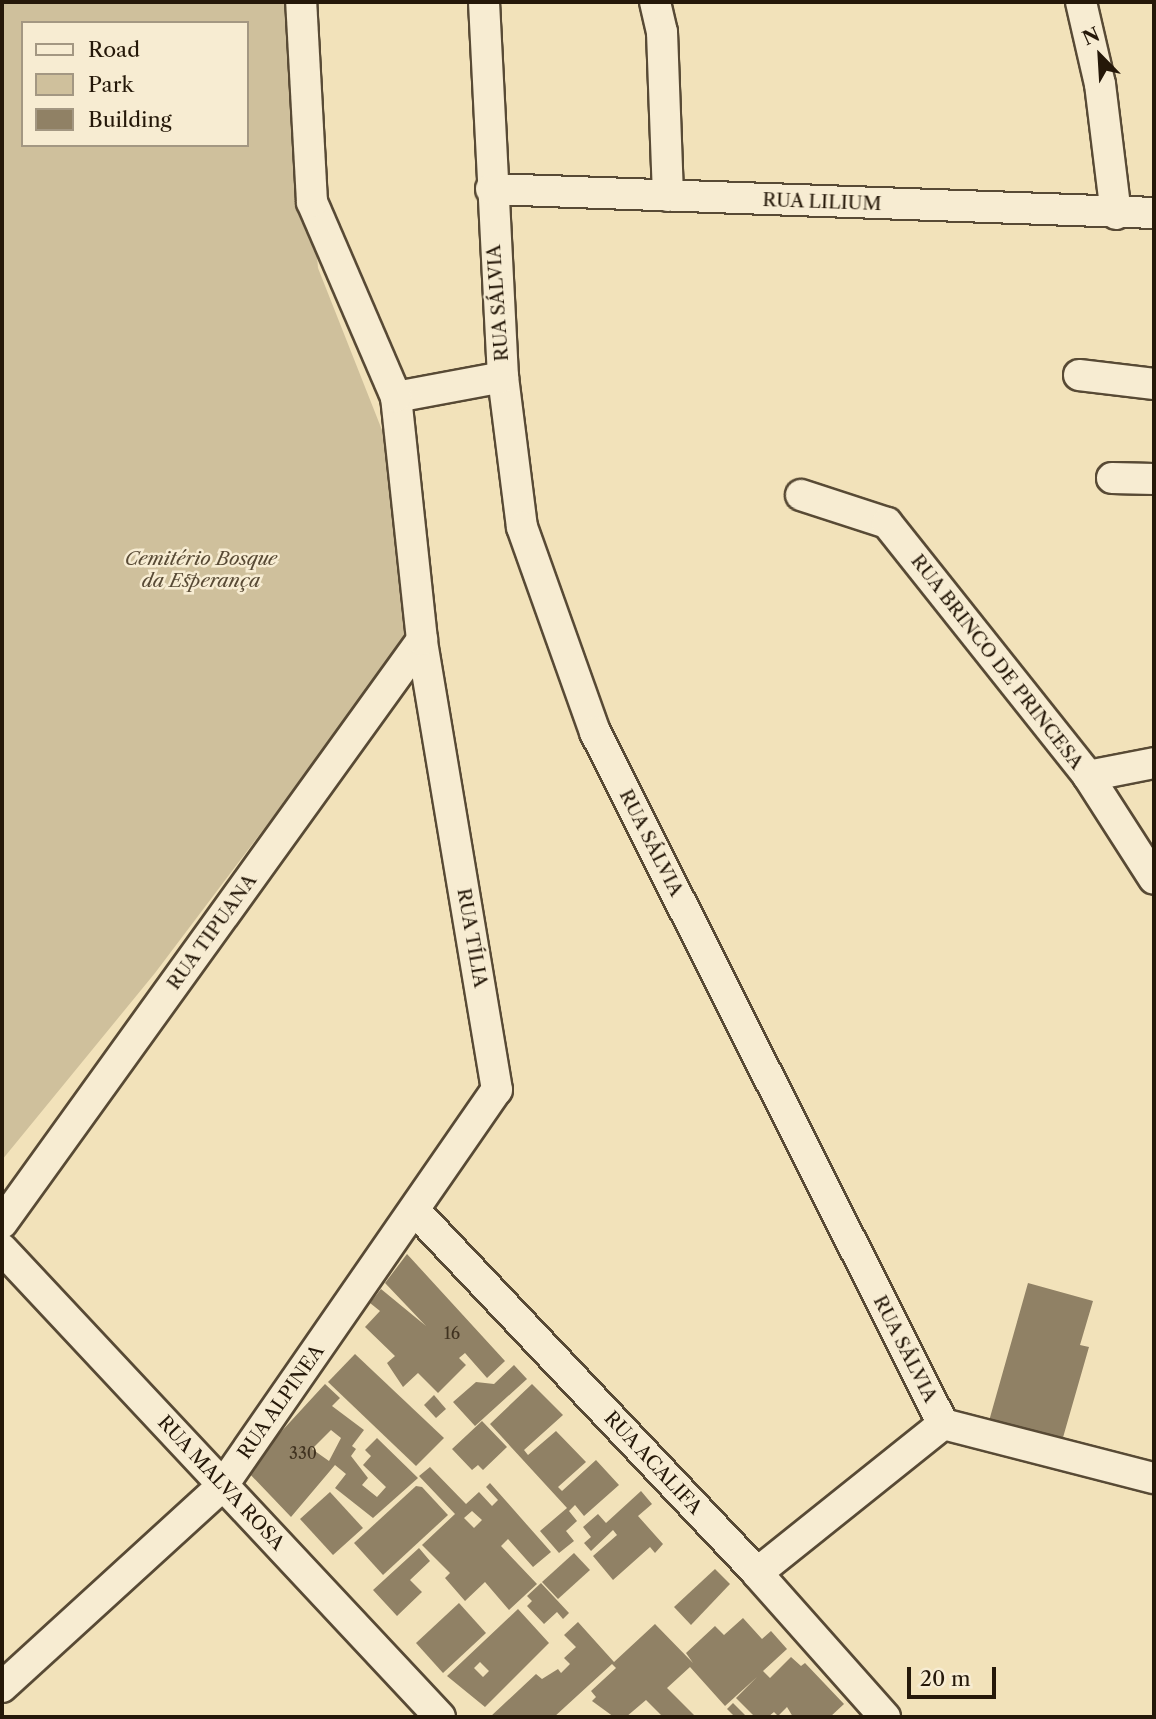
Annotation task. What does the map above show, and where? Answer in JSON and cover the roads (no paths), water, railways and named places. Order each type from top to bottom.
[{"type":"street","name":"RUA TÍLIA","points":[[301,2],[312,202],[396,397],[422,640],[497,1090],[416,1212]]},
{"type":"street","name":"RUA SÁLVIA","points":[[484,2],[491,189],[503,377],[522,527],[595,732],[943,1424],[1154,1478]]},
{"type":"street","points":[[654,2],[662,32],[668,196]]},
{"type":"street","points":[[1082,2],[1100,84],[1116,214]]},
{"type":"street","name":"RUA LILIUM","points":[[491,189],[1116,214],[1152,218]]},
{"type":"street","points":[[1079,375],[1154,384]]},
{"type":"street","points":[[396,397],[503,377]]},
{"type":"street","points":[[1112,478],[1154,479]]},
{"type":"street","name":"RUA BRINCO DE PRINCESA","points":[[801,495],[887,523],[1088,776],[1154,879]]},
{"type":"street","name":"RUA TIPUANA","points":[[2,1223],[422,640]]},
{"type":"street","points":[[1088,776],[1154,764]]},
{"type":"street","name":"RUA ALPINEA","points":[[2,1687],[223,1485],[416,1212]]},
{"type":"street","name":"RUA ACALIFA","points":[[416,1212],[757,1573],[883,1717]]},
{"type":"street","name":"RUA MALVA ROSA","points":[[2,1249],[440,1717]]},
{"type":"street","points":[[757,1573],[943,1424]]},
{"type":"park label","name":"Cemitério Bosque da Esperança","points":[[201,570]]}]
